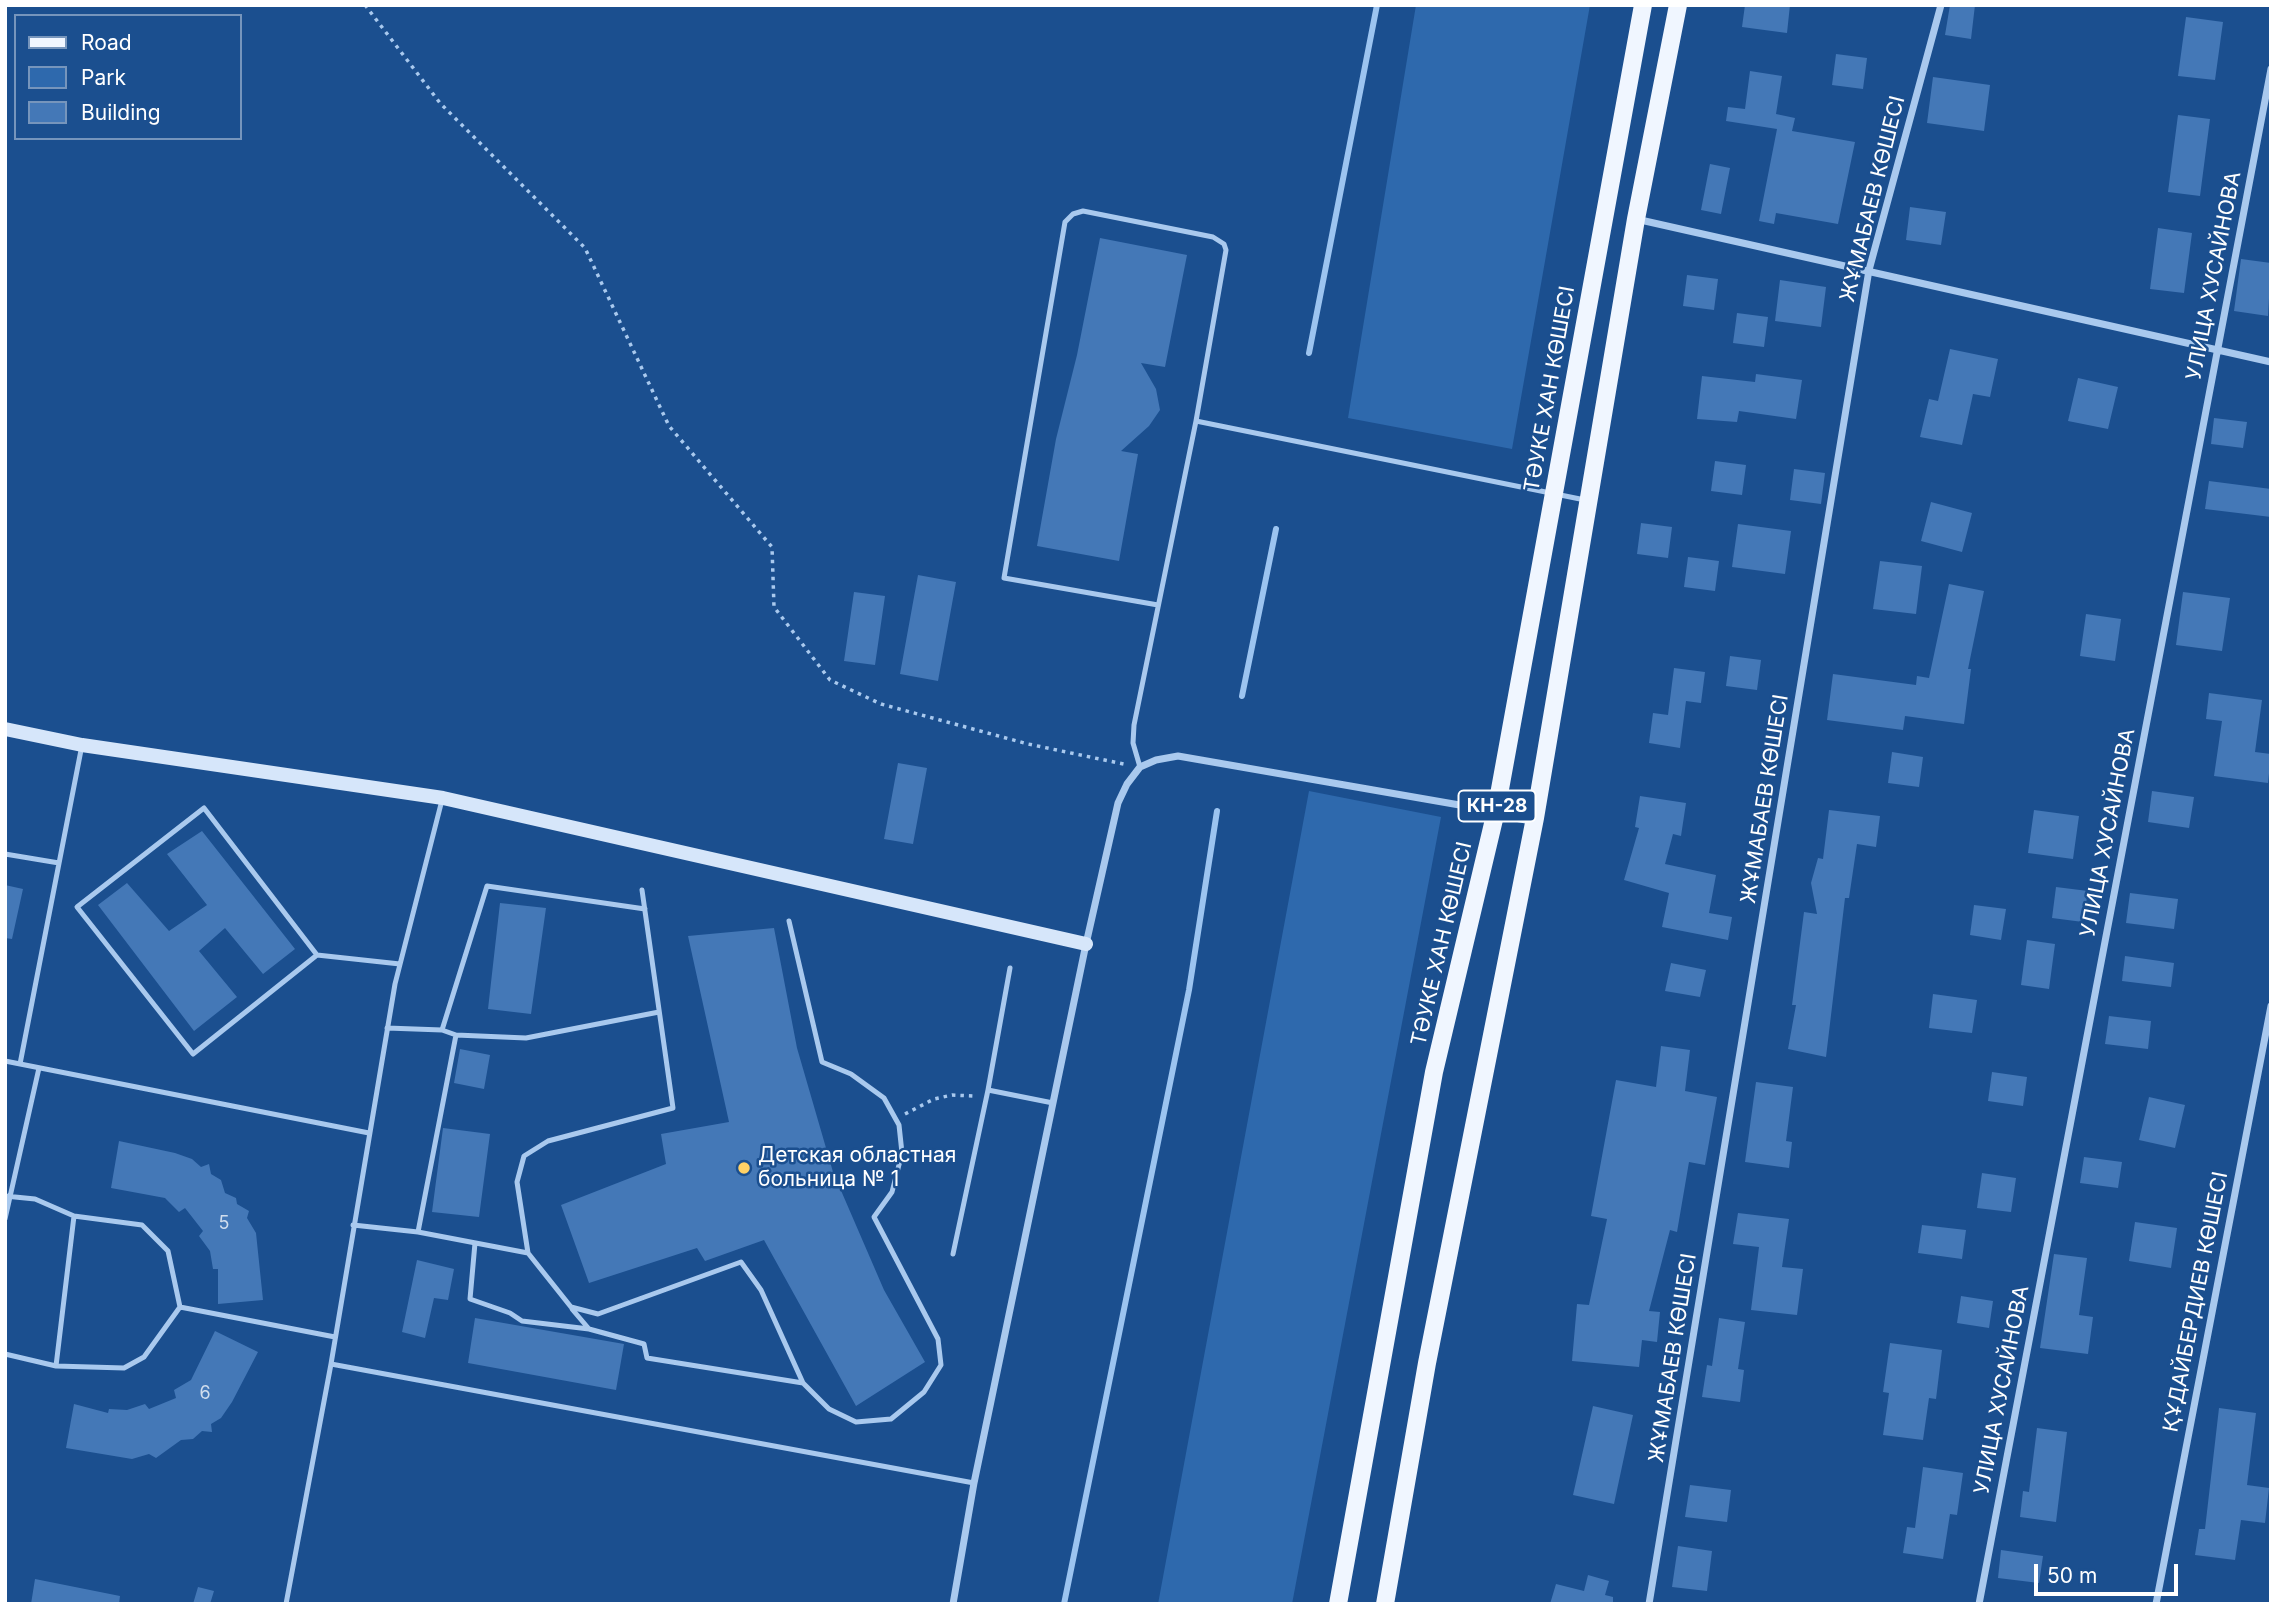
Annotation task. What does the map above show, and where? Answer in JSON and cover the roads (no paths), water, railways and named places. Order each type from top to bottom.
[{"type":"main road","name":"ТӘУКЕ ХАН КӨШЕСІ","points":[[1338,1604],[1434,1072],[1496,811],[1643,5]]},
{"type":"main road","name":"КН-28","points":[[1385,1604],[1427,1363],[1535,818],[1636,219],[1678,5]]},
{"type":"street","name":"ЖҰМАБАЕВ КӨШЕСІ","points":[[1649,1604],[1869,270],[1941,5]]},
{"type":"street","name":"УЛИЦА ХУСАЙНОВА","points":[[1979,1604],[2271,69]]},
{"type":"street","points":[[1636,219],[2271,362]]},
{"type":"street","points":[[5,729],[82,745],[443,798],[1086,944]]},
{"type":"street","points":[[953,1604],[974,1483],[1086,944],[1118,803],[1140,767],[1156,760],[1178,756],[1535,818]]},
{"type":"street","name":"ҚҰДАЙБЕРДИЕВ КӨШЕСІ","points":[[2156,1604],[2271,1006]]},
{"type":"lane","points":[[1140,767],[1133,743],[1134,725],[1196,421],[1226,250],[1223,244],[1213,237],[1083,211],[1073,214],[1065,222],[1004,578],[1158,605]]},
{"type":"lane","points":[[1196,421],[1588,501]]},
{"type":"lane","points":[[20,1064],[82,745]]},
{"type":"lane","points":[[286,1604],[331,1364],[352,1225],[387,1028],[400,964],[443,798]]},
{"type":"lane","points":[[317,955],[204,808],[77,907],[193,1054],[317,955],[400,964]]},
{"type":"lane","points":[[5,854],[59,863]]},
{"type":"lane","points":[[442,1030],[487,886],[645,909]]},
{"type":"lane","points":[[589,1329],[528,1253],[517,1182],[524,1156],[548,1141],[673,1108],[642,890]]},
{"type":"lane","points":[[571,1307],[598,1314],[741,1262],[761,1290],[803,1383],[829,1409],[856,1422],[891,1419],[924,1392],[940,1365],[938,1339],[874,1217],[892,1192],[902,1153],[895,1119],[884,1098],[851,1074],[822,1062],[789,921]]},
{"type":"lane","points":[[953,1254],[1010,968]]},
{"type":"lane","points":[[387,1028],[526,1038],[659,1012]]},
{"type":"lane","points":[[418,1232],[456,1035]]},
{"type":"lane","points":[[5,1061],[369,1133]]},
{"type":"lane","points":[[5,1219],[8,1196],[39,1068]]},
{"type":"lane","points":[[987,1093],[1053,1103]]},
{"type":"lane","points":[[5,1354],[56,1366],[124,1368],[145,1357],[180,1307],[167,1251],[142,1225],[74,1216],[35,1199],[8,1196]]},
{"type":"lane","points":[[56,1366],[74,1216]]},
{"type":"lane","points":[[352,1225],[418,1232],[528,1253]]},
{"type":"lane","points":[[475,1243],[470,1299],[510,1313],[522,1321],[589,1329],[644,1343],[647,1358],[803,1383]]},
{"type":"lane","points":[[180,1307],[335,1337]]},
{"type":"lane","points":[[331,1364],[974,1483]]},
{"type":"waterway","points":[[1309,353],[1377,5]]},
{"type":"waterway","points":[[1242,696],[1276,529]]},
{"type":"waterway","points":[[1064,1604],[1189,990],[1217,811]]},
{"type":"place","name":"Детская областная больница № 1","points":[[744,1168]]}]
